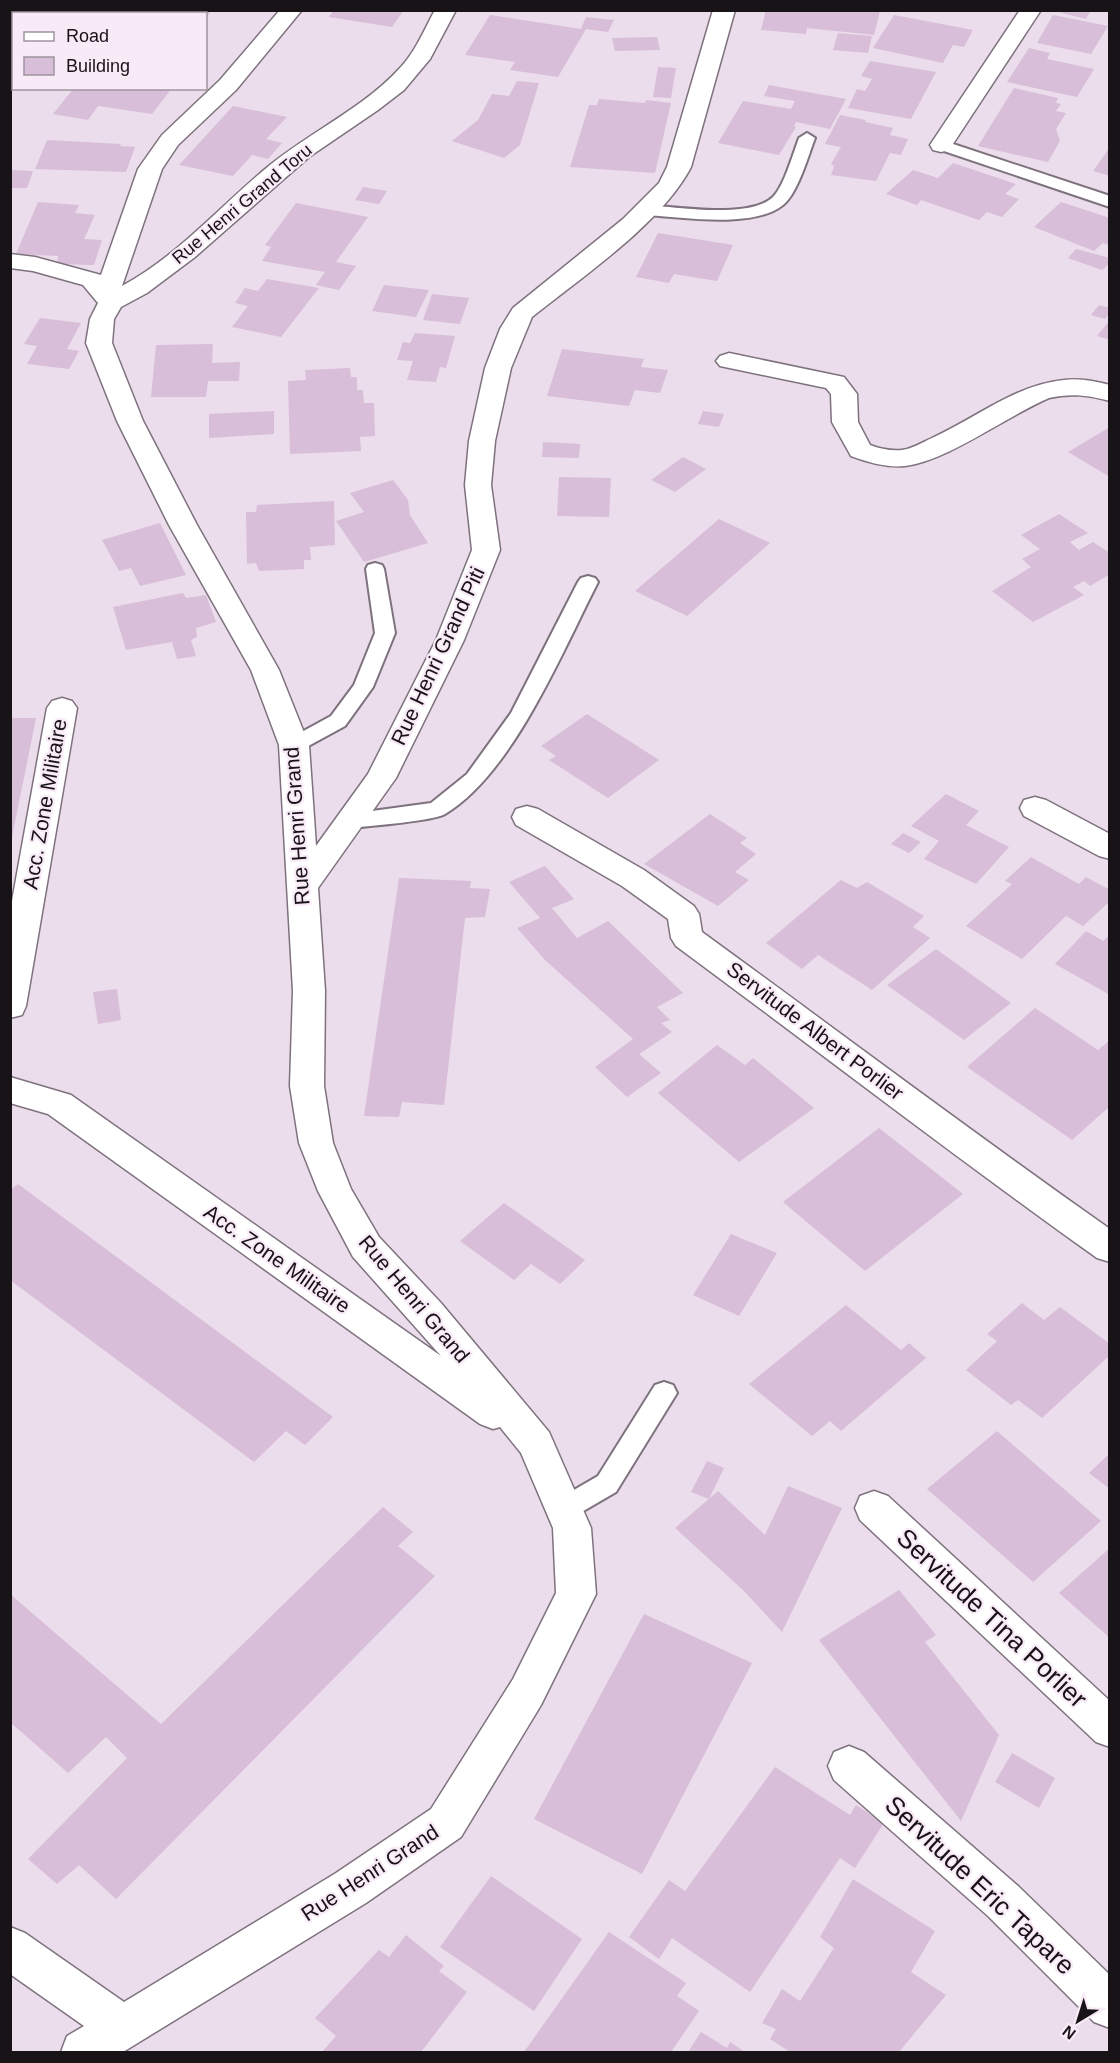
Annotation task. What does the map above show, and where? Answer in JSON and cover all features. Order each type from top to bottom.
[{"type":"street","name":"Rue Henri Grand","points":[[83,2052],[122,2026],[154,2009],[351,1888],[446,1823],[527,1692],[576,1594],[572,1528],[536,1443],[428,1314],[366,1246],[335,1191],[316,1143],[307,1086],[309,991],[294,745],[265,670],[183,525],[130,421],[99,343],[102,319],[117,295],[150,169],[170,140],[228,85],[292,10]]},
{"type":"street","name":"Rue Henri Grand Toru","points":[[117,295],[218,226],[301,152],[383,96],[409,72],[446,10]]},
{"type":"street","name":"Rue Henri Grand Piti","points":[[302,888],[387,767],[450,640],[486,550],[478,484],[482,441],[498,368],[513,329],[522,313],[646,210],[669,186],[679,167],[724,10]]},
{"type":"street","points":[[941,145],[1031,10]]},
{"type":"street","points":[[10,261],[35,264],[92,280],[117,295]]},
{"type":"street","points":[[729,361],[835,382],[844,394],[845,422],[860,450],[878,457],[907,458],[952,440],[1022,399],[1075,385],[1110,393]]},
{"type":"street","name":"Acc. Zone Militaire","points":[[10,1006],[62,708]]},
{"type":"street","points":[[1035,808],[1110,848]]},
{"type":"street","name":"Servitude Albert Porlier","points":[[527,818],[633,878],[683,914],[687,938],[863,1065],[974,1152],[1110,1248]]},
{"type":"street","name":"Acc. Zone Militaire","points":[[10,1090],[59,1104],[536,1443]]},
{"type":"street","name":"Servitude Tina Porlier","points":[[874,1508],[1110,1728]]},
{"type":"street","name":"Servitude Eric Tapare","points":[[849,1766],[1003,1901],[1110,2006]]},
{"type":"street","points":[[10,1948],[122,2026]]},
{"type":"lane","points":[[646,210],[713,213],[764,209],[780,200],[807,138]]},
{"type":"lane","points":[[941,145],[1110,202]]},
{"type":"lane","points":[[294,745],[338,721],[363,687],[385,633],[375,568]]},
{"type":"lane","points":[[350,821],[438,810],[474,779],[520,716],[588,582]]},
{"type":"lane","points":[[564,1509],[607,1484],[664,1393]]},
{"type":"building","points":[[139,10],[211,10],[207,17],[207,12],[138,12]]},
{"type":"building","points":[[334,10],[404,10],[392,27],[329,17]]},
{"type":"building","points":[[766,10],[880,11],[874,35],[807,28],[806,34],[761,30]]},
{"type":"building","points":[[1051,10],[1091,10],[1086,19]]},
{"type":"building","points":[[490,15],[581,29],[586,17],[614,20],[608,32],[586,29],[558,77],[510,70],[515,62],[465,55]]},
{"type":"building","points":[[894,15],[973,30],[964,47],[953,45],[943,63],[873,48]]},
{"type":"building","points":[[1053,15],[1108,26],[1091,54],[1037,43]]},
{"type":"building","points":[[10,24],[12,24],[12,58],[10,57]]},
{"type":"building","points":[[838,33],[872,36],[868,53],[833,50]]},
{"type":"building","points":[[657,37],[660,50],[615,51],[612,38]]},
{"type":"building","points":[[1029,48],[1050,53],[1047,59],[1094,69],[1077,97],[1007,82]]},
{"type":"building","points":[[870,61],[936,72],[911,119],[848,108],[857,89],[865,91],[872,79],[861,76]]},
{"type":"building","points":[[658,67],[676,68],[671,98],[653,97]]},
{"type":"building","points":[[517,81],[539,83],[520,145],[504,158],[452,141],[478,120],[492,94],[509,96]]},
{"type":"building","points":[[769,85],[846,99],[830,129],[796,122],[794,126],[796,127],[779,155],[718,143],[743,101],[791,109],[795,101],[764,96]]},
{"type":"building","points":[[1014,88],[1058,98],[1056,103],[1061,104],[1056,111],[1066,113],[1056,129],[1060,141],[1048,162],[978,146]]},
{"type":"building","points":[[72,90],[170,90],[152,114],[98,106],[88,120],[53,114]]},
{"type":"building","points":[[599,99],[671,103],[655,173],[570,167],[589,105],[597,105]]},
{"type":"building","points":[[233,106],[287,117],[266,139],[282,143],[268,159],[252,155],[233,176],[179,165]]},
{"type":"building","points":[[840,115],[893,128],[890,135],[908,139],[901,155],[890,153],[876,181],[831,175],[834,166],[831,164],[841,147],[825,144]]},
{"type":"building","points":[[47,140],[121,144],[120,146],[135,147],[126,172],[35,169]]},
{"type":"building","points":[[1110,147],[1110,176],[1093,171]]},
{"type":"building","points":[[953,163],[1016,184],[1005,194],[1019,199],[1002,217],[987,212],[979,220],[921,200],[917,205],[886,194],[913,170],[938,178]]},
{"type":"building","points":[[10,170],[33,171],[27,188],[10,188]]},
{"type":"building","points":[[363,187],[387,191],[379,204],[355,200]]},
{"type":"building","points":[[38,202],[79,205],[75,213],[95,215],[84,239],[102,240],[94,265],[57,264],[58,256],[16,254]]},
{"type":"building","points":[[1061,202],[1110,218],[1110,245],[1103,243],[1094,251],[1034,227]]},
{"type":"building","points":[[296,203],[368,217],[336,262],[356,266],[339,290],[316,285],[325,272],[262,261],[271,247],[265,245]]},
{"type":"building","points":[[658,233],[733,245],[717,281],[674,274],[669,283],[636,277]]},
{"type":"building","points":[[1076,249],[1110,258],[1110,263],[1102,270],[1068,258]]},
{"type":"building","points":[[267,279],[319,288],[281,337],[232,327],[248,306],[235,303],[245,288],[258,291]]},
{"type":"building","points":[[384,285],[429,290],[416,317],[372,311]]},
{"type":"building","points":[[432,294],[469,298],[460,324],[423,320]]},
{"type":"building","points":[[1099,305],[1110,308],[1110,313],[1105,319],[1091,315]]},
{"type":"building","points":[[40,318],[81,323],[67,349],[79,351],[69,369],[27,364],[37,346],[24,344]]},
{"type":"building","points":[[1110,320],[1110,340],[1097,336]]},
{"type":"building","points":[[415,333],[455,336],[446,368],[440,367],[436,382],[407,380],[413,361],[397,360],[403,342],[410,343]]},
{"type":"building","points":[[213,344],[212,363],[240,362],[239,381],[208,381],[206,397],[151,397],[156,345]]},
{"type":"building","points":[[562,349],[644,359],[641,367],[668,370],[660,393],[635,390],[629,406],[547,396]]},
{"type":"building","points":[[350,368],[351,377],[357,377],[357,390],[363,390],[364,403],[374,403],[375,436],[360,437],[361,451],[290,454],[288,381],[306,380],[305,370]]},
{"type":"building","points":[[274,411],[274,434],[209,438],[209,414]]},
{"type":"building","points":[[703,411],[724,414],[719,427],[698,424]]},
{"type":"building","points":[[1110,427],[1110,477],[1068,452]]},
{"type":"building","points":[[543,442],[580,444],[579,458],[542,457]]},
{"type":"building","points":[[683,457],[706,469],[675,492],[651,480]]},
{"type":"building","points":[[559,477],[611,478],[609,517],[557,516]]},
{"type":"building","points":[[393,480],[408,500],[410,515],[428,543],[364,562],[336,521],[364,512],[350,493]]},
{"type":"building","points":[[334,501],[335,545],[310,547],[311,560],[304,560],[304,569],[259,571],[256,563],[247,564],[246,512],[256,512],[257,505]]},
{"type":"building","points":[[1059,514],[1088,533],[1070,542],[1079,550],[1093,542],[1110,553],[1110,574],[1090,586],[1084,581],[1073,587],[1084,595],[1033,622],[992,591],[1031,567],[1022,559],[1040,549],[1021,535]]},
{"type":"building","points":[[719,519],[770,543],[687,616],[635,591]]},
{"type":"building","points":[[160,523],[186,575],[140,586],[131,568],[119,571],[102,540]]},
{"type":"building","points":[[183,593],[186,598],[206,595],[216,622],[196,628],[197,637],[191,640],[196,656],[177,659],[172,642],[126,650],[113,607]]},
{"type":"building","points":[[587,714],[659,760],[608,798],[549,760],[556,756],[541,746]]},
{"type":"building","points":[[10,718],[36,718],[12,837],[10,837]]},
{"type":"building","points":[[946,794],[979,811],[966,825],[1009,847],[976,884],[924,859],[939,841],[911,826]]},
{"type":"building","points":[[710,814],[747,838],[740,843],[756,854],[735,872],[749,880],[718,906],[644,864]]},
{"type":"building","points":[[903,833],[921,842],[909,853],[891,844]]},
{"type":"building","points":[[1031,857],[1079,884],[1086,877],[1110,890],[1110,901],[1083,926],[1066,916],[1022,959],[966,926],[1012,884],[1005,881]]},
{"type":"building","points":[[545,866],[574,899],[552,908],[577,938],[608,921],[683,993],[657,1007],[670,1020],[661,1023],[672,1032],[639,1054],[661,1073],[627,1097],[595,1067],[633,1039],[545,960],[517,928],[540,918],[509,882]]},
{"type":"building","points":[[399,878],[471,881],[470,888],[490,889],[485,917],[465,918],[444,1105],[402,1102],[399,1117],[364,1116]]},
{"type":"building","points":[[841,880],[857,888],[867,882],[924,916],[913,927],[930,938],[872,990],[818,955],[802,969],[766,943]]},
{"type":"building","points":[[1086,931],[1103,941],[1110,935],[1110,995],[1055,964]]},
{"type":"building","points":[[936,949],[1011,1003],[964,1040],[887,985]]},
{"type":"building","points":[[117,989],[121,1020],[98,1024],[93,992]]},
{"type":"building","points":[[1035,1008],[1098,1050],[1110,1040],[1110,1106],[1072,1140],[967,1067]]},
{"type":"building","points":[[717,1045],[745,1065],[753,1058],[814,1108],[739,1162],[658,1093]]},
{"type":"building","points":[[879,1128],[963,1194],[865,1271],[783,1202]]},
{"type":"building","points":[[18,1184],[333,1417],[305,1445],[286,1431],[254,1462],[10,1280],[10,1190]]},
{"type":"building","points":[[504,1203],[585,1260],[560,1284],[531,1264],[514,1280],[460,1241]]},
{"type":"building","points":[[731,1234],[777,1253],[739,1316],[693,1295]]},
{"type":"building","points":[[1022,1303],[1044,1320],[1060,1307],[1110,1344],[1110,1355],[1042,1418],[1018,1400],[1011,1405],[966,1370],[997,1341],[987,1334]]},
{"type":"building","points":[[846,1305],[901,1350],[909,1343],[926,1358],[841,1431],[830,1421],[812,1436],[749,1384]]},
{"type":"building","points":[[997,1431],[1101,1521],[1033,1582],[927,1489]]},
{"type":"building","points":[[1110,1453],[1110,1489],[1089,1473]]},
{"type":"building","points":[[707,1461],[724,1468],[709,1499],[691,1492]]},
{"type":"building","points":[[788,1486],[842,1508],[782,1632],[743,1590],[675,1528],[718,1491],[765,1535]]},
{"type":"building","points":[[383,1507],[413,1532],[398,1546],[435,1576],[116,1899],[79,1865],[57,1884],[28,1859],[127,1758],[106,1737],[68,1773],[10,1722],[10,1594],[161,1724]]},
{"type":"building","points":[[1110,1548],[1110,1638],[1059,1593]]},
{"type":"building","points":[[899,1590],[936,1635],[925,1642],[999,1735],[961,1821],[819,1640]]},
{"type":"building","points":[[644,1614],[752,1663],[642,1874],[534,1819]]},
{"type":"building","points":[[1012,1753],[1055,1778],[1039,1808],[995,1782]]},
{"type":"building","points":[[775,1767],[850,1815],[856,1805],[884,1823],[855,1868],[840,1858],[750,1992],[672,1938],[659,1959],[629,1937],[669,1880],[685,1891]]},
{"type":"building","points":[[491,1876],[582,1939],[534,2011],[440,1947]]},
{"type":"building","points":[[853,1879],[935,1931],[911,1972],[946,1995],[899,2052],[790,2052],[770,2039],[776,2029],[762,2023],[782,1989],[800,2001],[834,1948],[820,1937]]},
{"type":"building","points":[[609,1932],[686,1983],[677,1996],[699,2011],[671,2052],[524,2052]]},
{"type":"building","points":[[406,1935],[444,1966],[439,1971],[467,1992],[421,2052],[322,2052],[336,2036],[315,2018],[379,1950],[389,1957]]},
{"type":"building","points":[[701,2032],[727,2048],[730,2042],[745,2052],[688,2052]]}]
